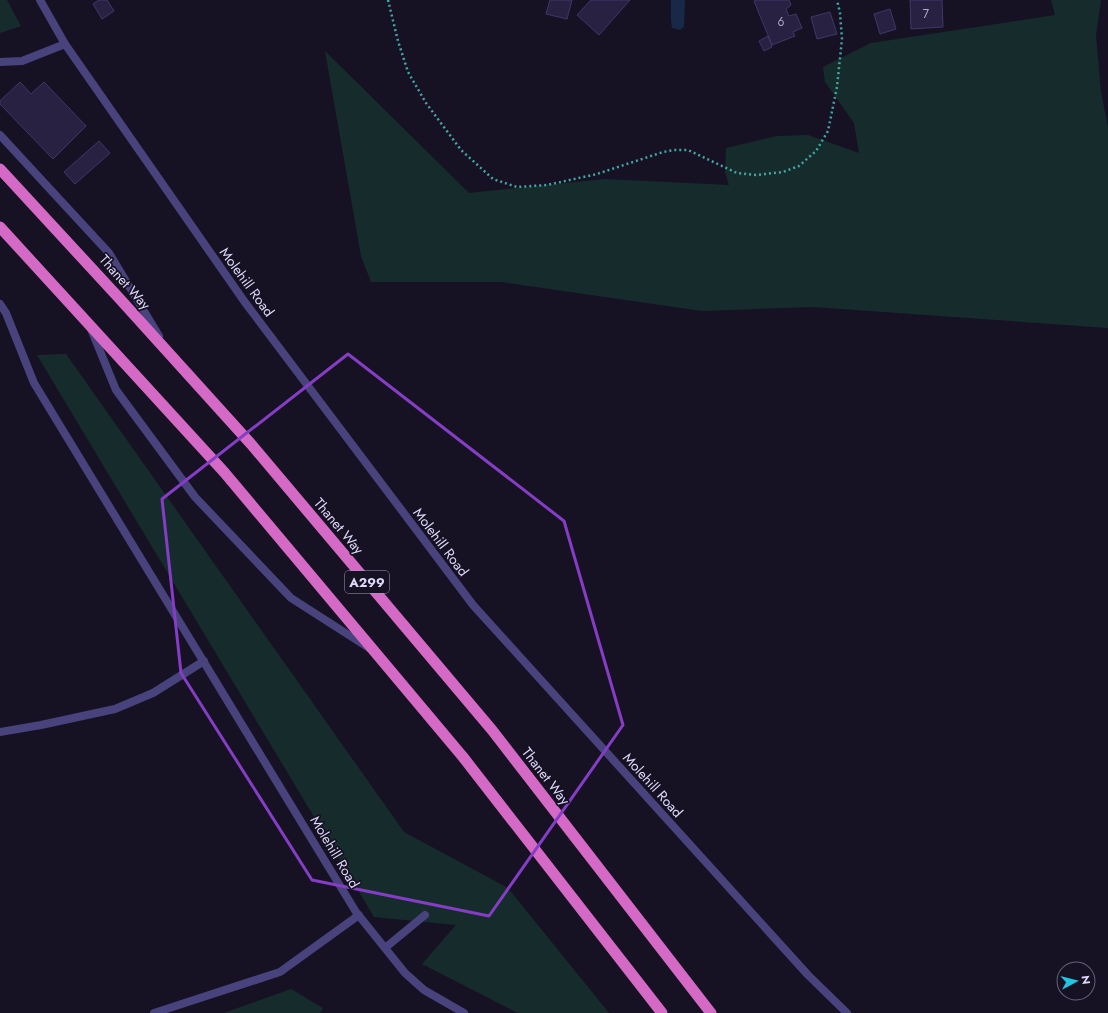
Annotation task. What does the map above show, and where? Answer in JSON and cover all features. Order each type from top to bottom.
[{"type":"highway","name":"Thanet Way","points":[[0,169],[251,444],[492,730],[711,1013]]},
{"type":"highway","name":"A299","points":[[0,227],[224,472],[463,757],[662,1013]]},
{"type":"street","name":"Molehill Road","points":[[40,0],[65,44],[244,301],[472,605],[808,975],[847,1013]]},
{"type":"street","points":[[0,62],[22,62],[65,44]]},
{"type":"street","points":[[0,135],[109,253],[168,352]]},
{"type":"street","name":"Molehill Road","points":[[0,304],[6,313],[34,383],[359,915],[405,973],[424,990],[464,1013]]},
{"type":"street","points":[[90,326],[116,390],[195,497],[291,598],[375,652]]},
{"type":"street","points":[[0,732],[115,710],[153,693],[204,661]]},
{"type":"street","points":[[154,1013],[280,972],[359,915]]},
{"type":"street","points":[[384,948],[425,915]]},
{"type":"path","points":[[388,0],[398,41],[408,72],[426,102],[461,150],[493,179],[517,187],[554,184],[597,174],[662,152],[674,150],[688,150],[738,173],[756,175],[783,172],[799,166],[816,151],[828,131],[837,87],[842,39],[840,13],[837,0]]},
{"type":"highlighted area","points":[[348,354],[564,521],[623,725],[489,916],[312,880],[181,673],[162,499]]},
{"type":"green space","points":[[0,0],[7,0],[21,26],[0,33]]},
{"type":"green space","points":[[1051,0],[1101,0],[1096,35],[1101,92],[1108,127],[1108,328],[813,307],[702,311],[501,282],[371,282],[361,256],[325,51],[469,193],[605,179],[729,185],[725,172],[726,148],[777,136],[808,135],[859,153],[854,123],[825,82],[823,67],[871,43],[1055,15]]},
{"type":"green space","points":[[66,354],[404,832],[508,888],[609,1013],[518,1013],[422,964],[456,925],[374,917],[37,355]]},
{"type":"green space","points":[[291,989],[323,1008],[320,1013],[224,1013]]},
{"type":"water","points":[[671,0],[685,0],[684,27],[680,30],[672,28]]},
{"type":"building","points":[[99,0],[107,0],[114,11],[102,19],[93,4]]},
{"type":"building","points":[[550,0],[572,0],[567,19],[546,14]]},
{"type":"building","points":[[591,0],[630,0],[599,35],[577,15]]},
{"type":"building","points":[[789,0],[791,5],[786,9],[789,16],[796,14],[802,28],[793,32],[795,36],[772,45],[754,1]]},
{"type":"building","points":[[910,0],[942,0],[943,27],[911,29]]},
{"type":"building","points":[[890,9],[896,29],[880,34],[874,14]]},
{"type":"building","points":[[830,12],[837,34],[817,39],[811,17]]},
{"type":"building","points":[[768,36],[772,47],[764,51],[759,41]]},
{"type":"building","points":[[20,82],[31,94],[44,82],[86,126],[53,159],[0,104],[0,101]]},
{"type":"building","points":[[99,141],[110,153],[75,184],[64,172]]}]
